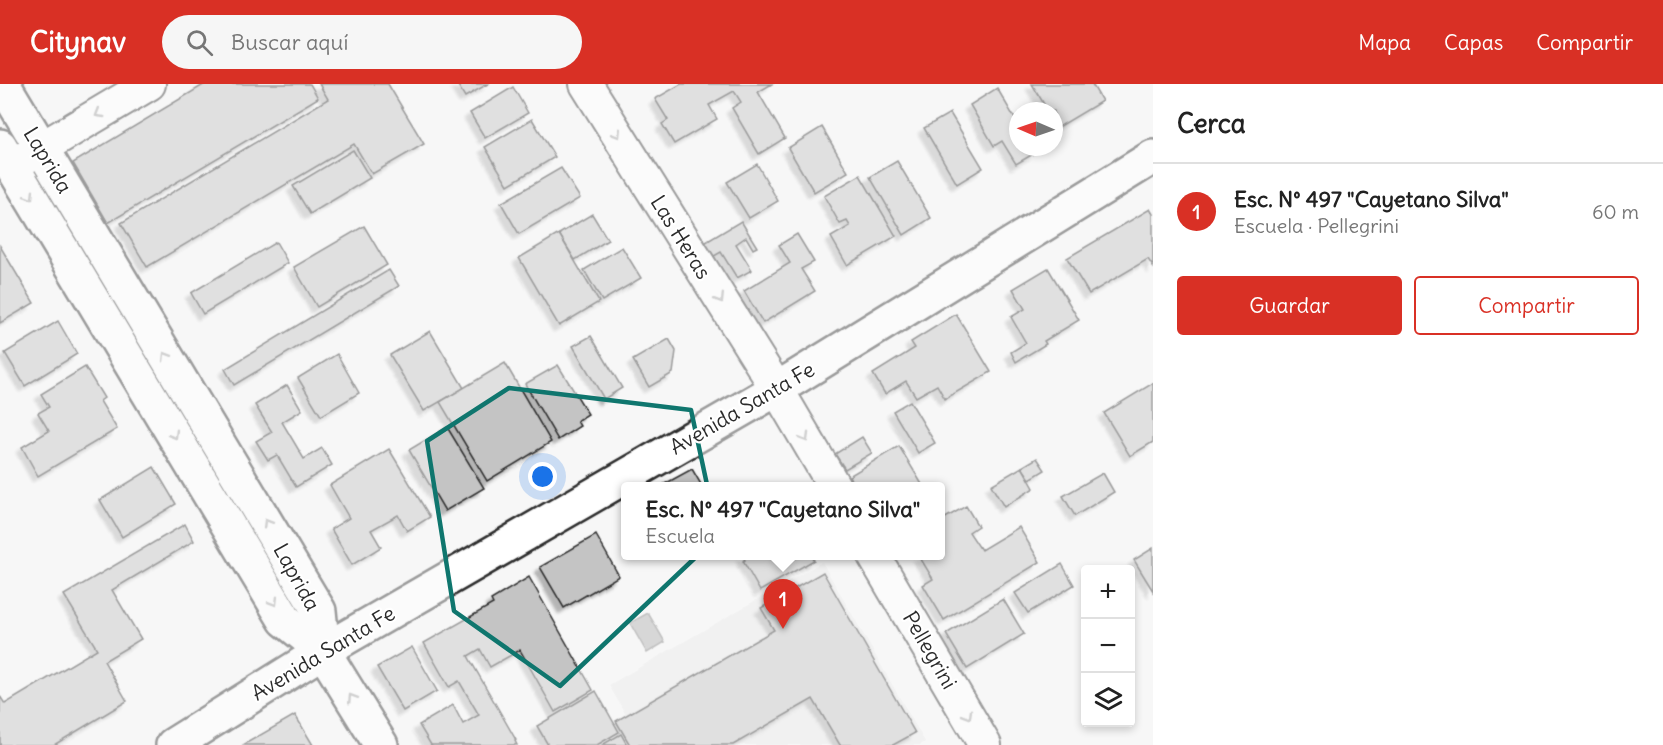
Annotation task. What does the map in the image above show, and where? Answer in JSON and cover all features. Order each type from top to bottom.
[{"type":"main road","name":"Laprida","points":[[3,84],[320,611],[323,651]]},
{"type":"main road","name":"Avenida Santa Fe","points":[[173,745],[323,651],[777,389],[1153,157]]},
{"type":"main road","name":"Laprida","points":[[4,161],[285,620],[323,651]]},
{"type":"main road","points":[[323,651],[381,745]]},
{"type":"street","points":[[4,161],[41,148],[149,84]]},
{"type":"street","name":"Las Heras","points":[[586,84],[777,389]]},
{"type":"street","points":[[777,389],[832,482]]},
{"type":"street","name":"Pellegrini","points":[[877,560],[986,745]]},
{"type":"highlighted area","points":[[509,388],[691,410],[718,536],[560,686],[454,611],[427,441]]},
{"type":"shaded area","points":[[822,562],[925,742],[920,745],[643,745],[609,685]]},
{"type":"shaded area","points":[[648,613],[665,642],[647,653],[630,623]]},
{"type":"building","points":[[205,84],[310,84],[318,98],[108,223],[73,163]]},
{"type":"building","points":[[319,84],[388,84],[424,144],[372,174],[354,144],[147,267],[121,223],[328,99]]},
{"type":"building","points":[[457,84],[488,84],[465,97]]},
{"type":"building","points":[[681,84],[772,84],[758,92],[785,138],[759,154],[732,108],[741,102],[734,91],[709,105],[717,119],[674,144],[662,124],[668,120],[655,99]]},
{"type":"building","points":[[1032,84],[1092,84],[1102,101],[1063,124],[1063,102],[1043,102]]},
{"type":"building","points":[[513,87],[528,113],[485,138],[470,113]]},
{"type":"building","points":[[997,88],[1009,109],[1009,152],[1002,141],[994,146],[970,105]]},
{"type":"building","points":[[950,113],[983,168],[957,184],[924,128]]},
{"type":"building","points":[[532,119],[555,157],[508,185],[485,147]]},
{"type":"building","points":[[822,127],[848,172],[814,192],[788,148]]},
{"type":"building","points":[[353,150],[370,178],[310,214],[293,186]]},
{"type":"building","points":[[1011,156],[1030,156],[1016,164]]},
{"type":"building","points":[[897,161],[931,218],[904,235],[870,177]]},
{"type":"building","points":[[757,164],[778,201],[749,218],[727,182]]},
{"type":"building","points":[[561,168],[580,198],[519,234],[501,203]]},
{"type":"building","points":[[860,175],[896,236],[847,265],[831,237],[850,226],[847,221],[840,224],[824,196]]},
{"type":"building","points":[[1150,209],[1153,214],[1153,267],[1148,259],[1089,294],[1067,258]]},
{"type":"building","points":[[592,214],[608,240],[575,260],[559,234]]},
{"type":"building","points":[[741,221],[757,247],[753,249],[746,237],[736,244],[752,270],[737,278],[721,252],[709,259],[701,245]]},
{"type":"building","points":[[364,226],[387,265],[317,307],[294,267]]},
{"type":"building","points":[[559,234],[599,302],[559,326],[519,258]]},
{"type":"building","points":[[797,234],[814,262],[801,269],[815,291],[763,323],[744,291],[790,263],[779,245]]},
{"type":"building","points":[[276,242],[288,263],[203,314],[191,293]]},
{"type":"building","points":[[0,246],[34,303],[0,323]]},
{"type":"building","points":[[622,247],[641,278],[602,301],[584,270]]},
{"type":"building","points":[[1048,268],[1079,320],[1044,341],[1046,344],[1016,362],[1011,352],[1026,343],[1011,317],[1025,309],[1013,289]]},
{"type":"building","points":[[389,270],[399,286],[234,385],[225,369]]},
{"type":"building","points":[[956,314],[991,372],[945,399],[937,385],[916,397],[906,381],[885,394],[873,374],[915,348],[911,342]]},
{"type":"building","points":[[58,321],[77,354],[25,386],[5,353]]},
{"type":"building","points":[[430,331],[464,388],[424,411],[390,355]]},
{"type":"building","points":[[591,336],[622,388],[604,399],[573,346]]},
{"type":"building","points":[[669,339],[676,351],[673,373],[649,387],[633,360]]},
{"type":"building","points":[[337,354],[359,393],[321,416],[298,378]]},
{"type":"building","points":[[505,363],[551,442],[487,481],[440,402]]},
{"type":"building","points":[[558,365],[588,414],[577,421],[580,426],[558,440],[525,384]]},
{"type":"building","points":[[85,367],[104,398],[100,401],[117,429],[38,476],[22,447],[49,431],[38,413],[49,407],[41,394]]},
{"type":"building","points":[[1153,383],[1153,442],[1130,456],[1104,413]]},
{"type":"building","points":[[287,385],[302,410],[282,422],[304,459],[322,448],[332,465],[296,487],[277,455],[268,460],[256,441],[272,432],[255,405]]},
{"type":"building","points":[[910,401],[935,443],[918,453],[893,411]]},
{"type":"building","points":[[447,427],[484,488],[445,511],[409,450]]},
{"type":"building","points":[[862,437],[872,453],[845,469],[835,454]]},
{"type":"building","points":[[899,446],[921,482],[853,482],[849,476]]},
{"type":"building","points":[[389,449],[430,517],[407,531],[398,515],[371,530],[381,547],[352,565],[331,529],[349,518],[330,485]]},
{"type":"building","points":[[1037,458],[1045,470],[1030,479],[1022,467]]},
{"type":"building","points":[[154,467],[176,504],[122,537],[100,500]]},
{"type":"building","points":[[1022,467],[1034,488],[1004,507],[991,485]]},
{"type":"building","points":[[692,469],[700,482],[668,482]]},
{"type":"building","points":[[1103,473],[1114,492],[1075,516],[1063,496]]},
{"type":"building","points":[[966,506],[978,526],[969,532],[981,550],[1019,527],[1040,562],[944,620],[923,585],[933,579],[921,560],[945,560],[945,518]]},
{"type":"building","points":[[185,524],[194,541],[112,590],[141,639],[104,661],[127,701],[54,745],[0,745],[0,696],[5,704],[97,649],[64,595]]},
{"type":"building","points":[[596,535],[619,576],[564,608],[540,567]]},
{"type":"building","points":[[1153,548],[1153,591],[1134,560]]},
{"type":"building","points":[[745,560],[814,560],[760,591],[743,561]]},
{"type":"building","points":[[1062,564],[1074,585],[1028,613],[1015,593]]},
{"type":"building","points":[[823,572],[915,733],[893,745],[840,745],[813,699],[733,745],[630,745],[616,721],[774,630],[761,608]]},
{"type":"building","points":[[529,577],[593,690],[555,712],[520,650],[490,667],[480,649],[468,656],[517,745],[431,745],[419,725],[453,705],[463,724],[479,715],[459,681],[449,687],[424,643],[493,604],[491,600]]},
{"type":"building","points":[[1003,599],[1024,634],[967,669],[946,634]]},
{"type":"building","points":[[412,647],[437,691],[403,711],[377,667]]},
{"type":"building","points":[[596,691],[619,732],[597,745],[548,745],[537,726]]},
{"type":"building","points":[[295,715],[313,745],[243,745]]},
{"type":"building","points":[[621,734],[627,745],[602,745]]},
{"type":"place","name":"Esc. N° 497 \"Cayetano Silva\"","points":[[783,629]]}]
